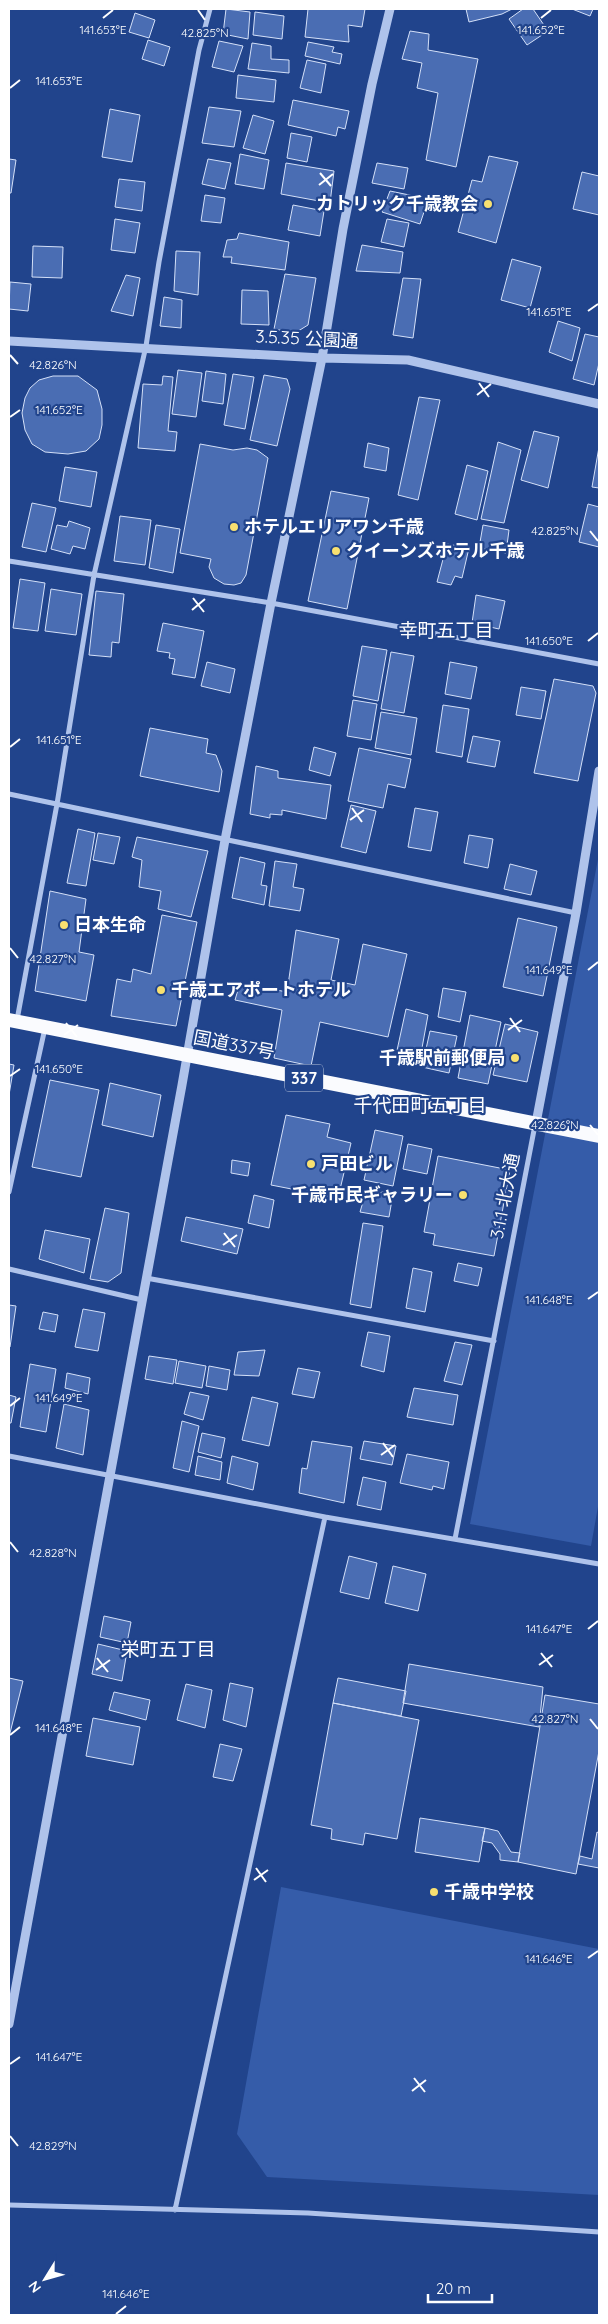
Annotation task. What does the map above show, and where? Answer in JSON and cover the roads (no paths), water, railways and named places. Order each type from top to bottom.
[{"type":"highway","name":"国道337号","points":[[13,1021],[599,1136]]},
{"type":"street","points":[[13,1021],[57,804],[94,575],[146,346],[159,262],[197,60],[210,9]]},
{"type":"street","points":[[9,2024],[188,1056],[225,840],[271,603],[322,358],[344,229],[372,84],[390,9]]},
{"type":"street","name":"3.5.35 公園通","points":[[9,340],[146,346],[322,358],[408,360],[599,404]]},
{"type":"street","points":[[9,561],[271,603],[599,664]]},
{"type":"street","name":"3.1.1 北大通","points":[[455,1539],[576,913],[599,771]]},
{"type":"street","points":[[9,794],[576,913]]},
{"type":"street","points":[[9,1192],[46,1028]]},
{"type":"street","points":[[9,1269],[142,1300]]},
{"type":"street","points":[[146,1278],[494,1341]]},
{"type":"street","points":[[9,1456],[326,1517],[599,1564]]},
{"type":"street","points":[[175,2210],[326,1517]]},
{"type":"street","points":[[9,2205],[308,2213],[599,2232]]},
{"type":"place","name":"カトリック千歳教会","points":[[488,204]]},
{"type":"place","name":"ホテルエリアワン千歳","points":[[234,527]]},
{"type":"place","name":"クイーンズホテル千歳","points":[[336,551]]},
{"type":"place","name":"日本生命","points":[[64,925]]},
{"type":"place","name":"千歳エアポートホテル","points":[[161,990]]},
{"type":"place","name":"千歳駅前郵便局","points":[[515,1058]]},
{"type":"place","name":"戸田ビル","points":[[311,1164]]},
{"type":"place","name":"千歳市民ギャラリー","points":[[463,1195]]},
{"type":"place","name":"千歳中学校","points":[[434,1892]]},
{"type":"district","name":"幸町五丁目","points":[[446,630]]},
{"type":"district","name":"千代田町五丁目","points":[[420,1105]]},
{"type":"district","name":"栄町五丁目","points":[[168,1649]]}]
